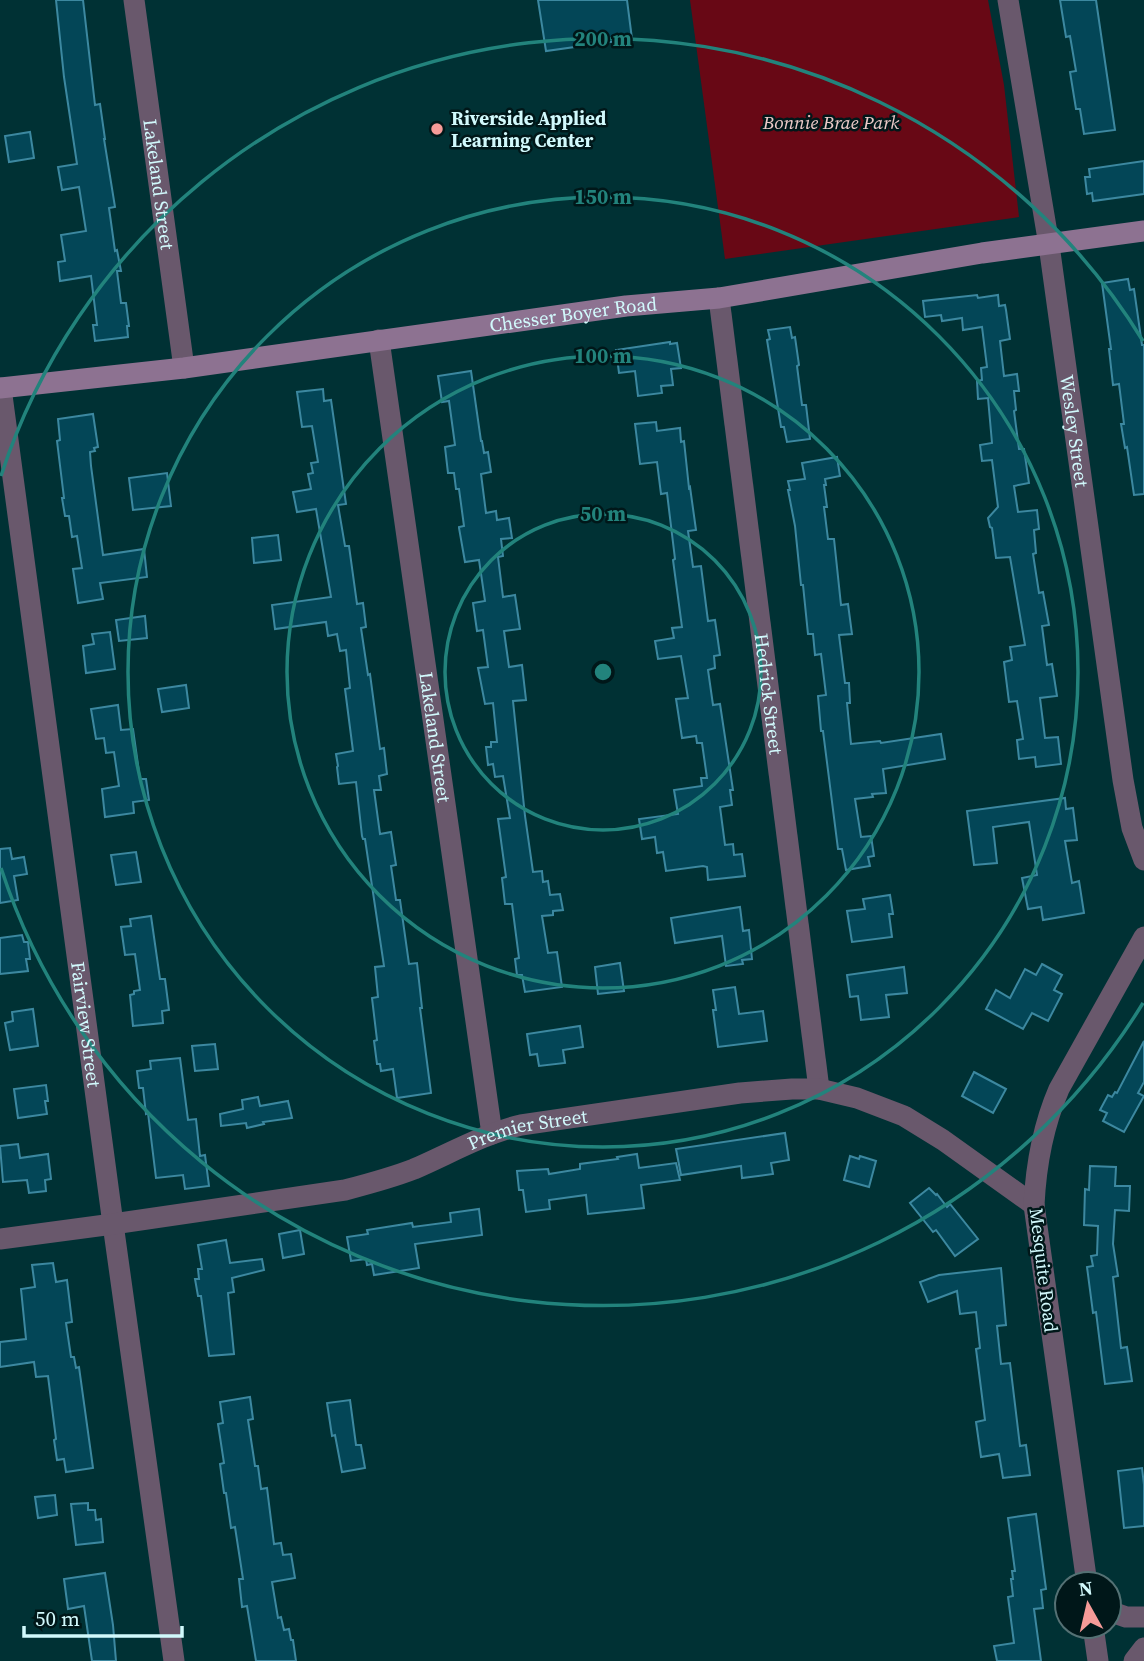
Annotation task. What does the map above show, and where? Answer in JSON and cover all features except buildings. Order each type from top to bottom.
[{"type":"street","name":"Lakeland Street","points":[[134,0],[184,368]]},
{"type":"street","name":"Wesley Street","points":[[1007,0],[1049,245],[1123,780],[1132,828],[1144,860]]},
{"type":"street","name":"Chesser Boyer Road","points":[[1,388],[184,368],[626,306],[719,298],[982,253],[1144,232]]},
{"type":"street","name":"Hedrick Street","points":[[719,298],[819,1089]]},
{"type":"street","name":"Lakeland Street","points":[[379,341],[492,1134]]},
{"type":"street","name":"Fairview Street","points":[[1,388],[174,1661]]},
{"type":"street","name":"Mesquite Road","points":[[1085,1570],[1034,1205],[1040,1147],[1051,1108],[1144,937]]},
{"type":"street","name":"Premier Street","points":[[0,1239],[345,1190],[412,1170],[492,1134],[521,1125],[767,1090],[819,1089],[857,1098],[904,1116],[943,1140],[1034,1205]]},
{"type":"street","points":[[1123,1616],[1144,1617]]},
{"type":"street","points":[[1095,1640],[1098,1661]]},
{"type":"street","points":[[1134,1661],[1144,1648]]},
{"type":"green space","name":"Bonnie Brae Park","points":[[690,0],[988,0],[1004,85],[1019,217],[725,259]]},
{"type":"place","name":"Riverside Applied Learning Center","points":[[437,129]]}]
